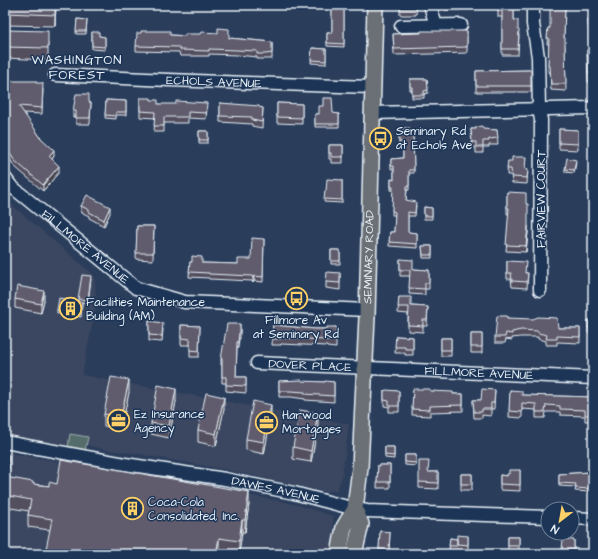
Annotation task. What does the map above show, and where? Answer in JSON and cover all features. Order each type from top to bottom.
[{"type":"main road","name":"SEMINARY ROAD","points":[[339,554],[344,527],[355,509],[360,468],[367,310],[374,5]]},
{"type":"main road","name":"SEMINARY ROAD","points":[[354,554],[361,524],[355,509]]},
{"type":"street","points":[[430,5],[436,26]]},
{"type":"street","name":"FAIRVIEW COURT","points":[[533,5],[533,24],[538,57],[539,109],[541,120],[540,290]]},
{"type":"street","points":[[401,26],[461,25]]},
{"type":"street","name":"ECHOLS AVENUE","points":[[55,75],[231,83],[372,87]]},
{"type":"street","points":[[371,113],[593,108]]},
{"type":"street","name":"FILLMORE AVENUE","points":[[5,178],[10,186],[136,288],[185,302],[367,310]]},
{"type":"street","name":"DOVER PLACE","points":[[257,363],[364,369]]},
{"type":"street","name":"FILLMORE AVENUE","points":[[364,369],[593,378]]},
{"type":"street","name":"DAWES AVENUE","points":[[5,442],[125,464],[225,479],[294,493],[355,509],[369,511],[540,517]]},
{"type":"street","points":[[580,518],[593,519]]},
{"type":"shaded area","points":[[5,199],[94,275],[96,295],[95,312],[82,375],[349,424],[342,477],[337,490],[325,492],[227,470],[133,453],[107,450],[86,445],[87,437],[70,434],[68,447],[5,436]]},
{"type":"shaded area","points":[[5,452],[281,501],[333,516],[333,538],[329,554],[5,554]]},
{"type":"green space","points":[[70,434],[88,437],[85,451],[68,447]]},
{"type":"building","points":[[5,5],[55,5],[55,15],[5,13]]},
{"type":"building","points":[[332,5],[344,5],[344,44],[327,43],[327,33],[332,33]]},
{"type":"building","points":[[400,5],[416,5],[416,9],[400,9]]},
{"type":"building","points":[[498,5],[514,5],[514,20],[518,20],[519,30],[518,49],[502,49],[502,11],[498,11]]},
{"type":"building","points":[[550,5],[565,5],[564,38],[566,84],[551,84],[550,66],[548,66],[549,38],[547,38],[548,28],[550,28]]},
{"type":"building","points":[[592,12],[593,37],[589,37],[588,20],[592,21]]},
{"type":"building","points":[[77,19],[87,20],[86,31],[76,31]]},
{"type":"building","points":[[218,28],[229,29],[229,38],[272,42],[272,53],[257,54],[257,51],[209,49],[209,51],[180,50],[179,47],[136,46],[137,33],[141,33],[141,31],[170,31],[170,35],[185,36],[185,34],[200,34],[201,32],[218,33]]},
{"type":"building","points":[[5,30],[48,31],[48,48],[5,47]]},
{"type":"building","points":[[421,31],[467,31],[467,47],[394,49],[393,34],[421,33]]},
{"type":"building","points":[[92,32],[99,32],[99,36],[105,37],[105,47],[92,46]]},
{"type":"building","points":[[312,48],[326,49],[326,61],[311,60]]},
{"type":"building","points":[[593,49],[593,73],[588,73],[587,50]]},
{"type":"building","points":[[531,70],[531,86],[476,86],[476,71]]},
{"type":"building","points":[[410,79],[427,79],[428,90],[424,91],[424,95],[412,95]]},
{"type":"building","points":[[5,81],[36,81],[36,83],[43,83],[42,108],[19,106],[41,138],[54,150],[49,156],[59,166],[43,185],[14,160],[5,145]]},
{"type":"building","points":[[76,94],[89,94],[89,102],[91,103],[90,118],[76,118],[76,111],[73,111]]},
{"type":"building","points":[[140,98],[151,98],[151,100],[158,100],[158,104],[176,104],[176,101],[207,103],[206,113],[188,112],[188,117],[164,117],[164,126],[154,126],[155,112],[140,111]]},
{"type":"building","points":[[323,98],[332,98],[333,113],[339,114],[339,124],[315,124],[315,114],[319,114],[319,106],[323,106]]},
{"type":"building","points":[[106,100],[126,101],[126,112],[116,112],[116,116],[105,115]]},
{"type":"building","points":[[220,103],[259,106],[263,108],[262,122],[252,120],[252,117],[220,116]]},
{"type":"building","points":[[277,103],[302,104],[302,118],[277,117]]},
{"type":"building","points":[[482,126],[483,129],[497,130],[498,138],[483,141],[483,147],[476,147],[476,142],[472,142],[471,129],[476,129],[476,127]]},
{"type":"building","points":[[403,128],[410,128],[410,132],[413,132],[414,170],[409,170],[409,186],[407,186],[406,200],[416,202],[415,213],[408,212],[408,232],[417,233],[417,244],[389,242],[390,232],[394,232],[395,212],[392,211],[393,187],[391,187],[391,179],[394,180],[394,166],[391,166],[391,159],[403,158],[403,142],[399,142],[399,132],[403,132]]},
{"type":"building","points":[[559,129],[578,130],[578,144],[559,143]]},
{"type":"building","points":[[199,131],[208,131],[208,140],[199,140]]},
{"type":"building","points":[[329,145],[343,145],[343,157],[331,157],[331,153],[329,153]]},
{"type":"building","points":[[512,157],[526,157],[525,169],[528,169],[527,178],[512,177],[511,169],[507,169],[508,161],[512,161]]},
{"type":"building","points":[[567,158],[576,160],[574,170],[565,169]]},
{"type":"building","points":[[327,179],[342,180],[342,200],[324,199]]},
{"type":"building","points":[[507,192],[526,193],[526,204],[528,204],[528,226],[526,246],[506,245],[509,208],[507,208]]},
{"type":"building","points":[[87,195],[110,207],[104,220],[81,206]]},
{"type":"building","points":[[424,207],[432,208],[432,216],[424,216]]},
{"type":"building","points":[[137,226],[154,226],[153,253],[136,253]]},
{"type":"building","points":[[252,238],[264,239],[263,277],[254,276],[253,278],[252,276],[189,272],[192,256],[202,257],[202,263],[238,264],[238,259],[251,259]]},
{"type":"building","points":[[422,246],[432,246],[432,255],[423,255]]},
{"type":"building","points":[[331,250],[340,250],[340,261],[331,261]]},
{"type":"building","points":[[400,259],[413,260],[413,269],[429,270],[429,283],[425,283],[425,289],[409,288],[410,270],[400,270]]},
{"type":"building","points":[[507,261],[526,262],[525,273],[528,273],[527,282],[512,281],[511,273],[507,273]]},
{"type":"building","points":[[327,272],[340,273],[340,283],[326,282]]},
{"type":"building","name":"Facilities Maintenance Building (AM)","points":[[82,275],[91,276],[88,300],[78,299]]},
{"type":"building","points":[[17,286],[44,291],[41,304],[15,299]]},
{"type":"building","points":[[399,297],[411,297],[411,306],[428,307],[427,320],[423,320],[423,326],[408,325],[409,307],[398,307]]},
{"type":"building","name":"Facilities Maintenance Building (AM)","points":[[59,298],[82,302],[81,314],[57,310]]},
{"type":"building","points":[[497,316],[533,319],[538,317],[557,318],[558,328],[580,328],[580,337],[557,336],[557,339],[546,339],[547,335],[538,333],[538,331],[521,330],[512,332],[512,334],[506,333],[505,337],[495,337]]},
{"type":"building","points":[[588,320],[593,320],[593,328],[588,328]]},
{"type":"building","points":[[149,321],[163,323],[162,336],[149,335]]},
{"type":"building","points":[[227,324],[240,324],[240,333],[237,342],[236,377],[246,377],[246,386],[226,385],[226,377],[222,377],[221,359]]},
{"type":"building","points":[[181,325],[200,326],[199,351],[190,350],[190,339],[181,338]]},
{"type":"building","points":[[273,325],[315,329],[336,327],[336,341],[281,338],[272,339]]},
{"type":"building","points":[[471,334],[482,334],[482,347],[471,347]]},
{"type":"building","points":[[396,336],[413,337],[413,349],[395,347]]},
{"type":"building","points":[[441,338],[451,338],[451,350],[441,350]]},
{"type":"building","points":[[111,377],[129,380],[121,417],[104,414]]},
{"type":"building","points":[[302,380],[334,382],[334,396],[305,394],[305,392],[279,391],[279,381]]},
{"type":"building","points":[[158,385],[176,389],[169,426],[151,423]]},
{"type":"building","points":[[413,389],[430,389],[430,391],[463,394],[463,405],[430,406],[430,410],[412,409]]},
{"type":"building","points":[[482,389],[495,390],[494,403],[491,403],[491,409],[482,409],[482,412],[474,412],[473,400],[481,400]]},
{"type":"building","points":[[510,390],[522,391],[522,395],[593,397],[593,415],[585,415],[585,410],[560,409],[560,406],[546,405],[545,412],[536,412],[536,404],[522,403],[522,412],[509,411]]},
{"type":"building","points":[[384,391],[399,391],[399,406],[389,406],[389,401],[384,400]]},
{"type":"building","points":[[206,393],[224,397],[216,434],[198,430]]},
{"type":"building","points":[[253,401],[271,405],[264,442],[246,439]]},
{"type":"building","points":[[300,410],[318,413],[311,451],[293,447]]},
{"type":"building","points":[[385,447],[394,447],[394,456],[385,455]]},
{"type":"building","points":[[5,454],[9,455],[5,477]]},
{"type":"building","points":[[405,455],[416,455],[416,463],[405,462]]},
{"type":"building","name":"Coca-Cola Consolidated, Inc.","points":[[61,460],[249,492],[245,520],[242,520],[239,541],[219,538],[216,554],[45,554],[52,519],[28,515],[31,500],[5,495],[5,477],[33,482],[33,484],[49,486],[49,482],[57,484]]},
{"type":"building","points":[[419,461],[429,461],[428,472],[438,472],[438,483],[419,482]]},
{"type":"building","points":[[378,465],[390,465],[390,482],[377,482]]},
{"type":"building","points":[[509,470],[520,470],[520,485],[500,484],[500,475],[507,476],[507,474],[509,474]]},
{"type":"building","points":[[590,472],[590,489],[575,488],[576,484],[559,483],[559,474]]},
{"type":"building","points":[[461,474],[472,474],[472,484],[461,484]]},
{"type":"building","points":[[380,531],[390,532],[389,550],[379,549]]},
{"type":"building","points":[[457,535],[468,536],[468,545],[457,544]]},
{"type":"building","points":[[508,537],[519,537],[519,546],[508,546]]},
{"type":"building","points":[[450,538],[457,539],[457,546],[449,546]]},
{"type":"building","points":[[563,541],[574,541],[574,550],[562,549]]},
{"type":"place","name":"Seminary Rd at Echols Ave","points":[[380,138]]},
{"type":"place","name":"Fillmore Av at Seminary Rd","points":[[296,299]]},
{"type":"place","name":"Facilities Maintenance Building (AM)","points":[[70,309]]},
{"type":"place","name":"Ez Insurance Agency","points":[[118,421]]},
{"type":"place","name":"Harwood Mortgages","points":[[266,422]]},
{"type":"place","name":"Coca-Cola Consolidated, Inc.","points":[[133,509]]},
{"type":"district","name":"WASHINGTON FOREST","points":[[77,66]]}]
